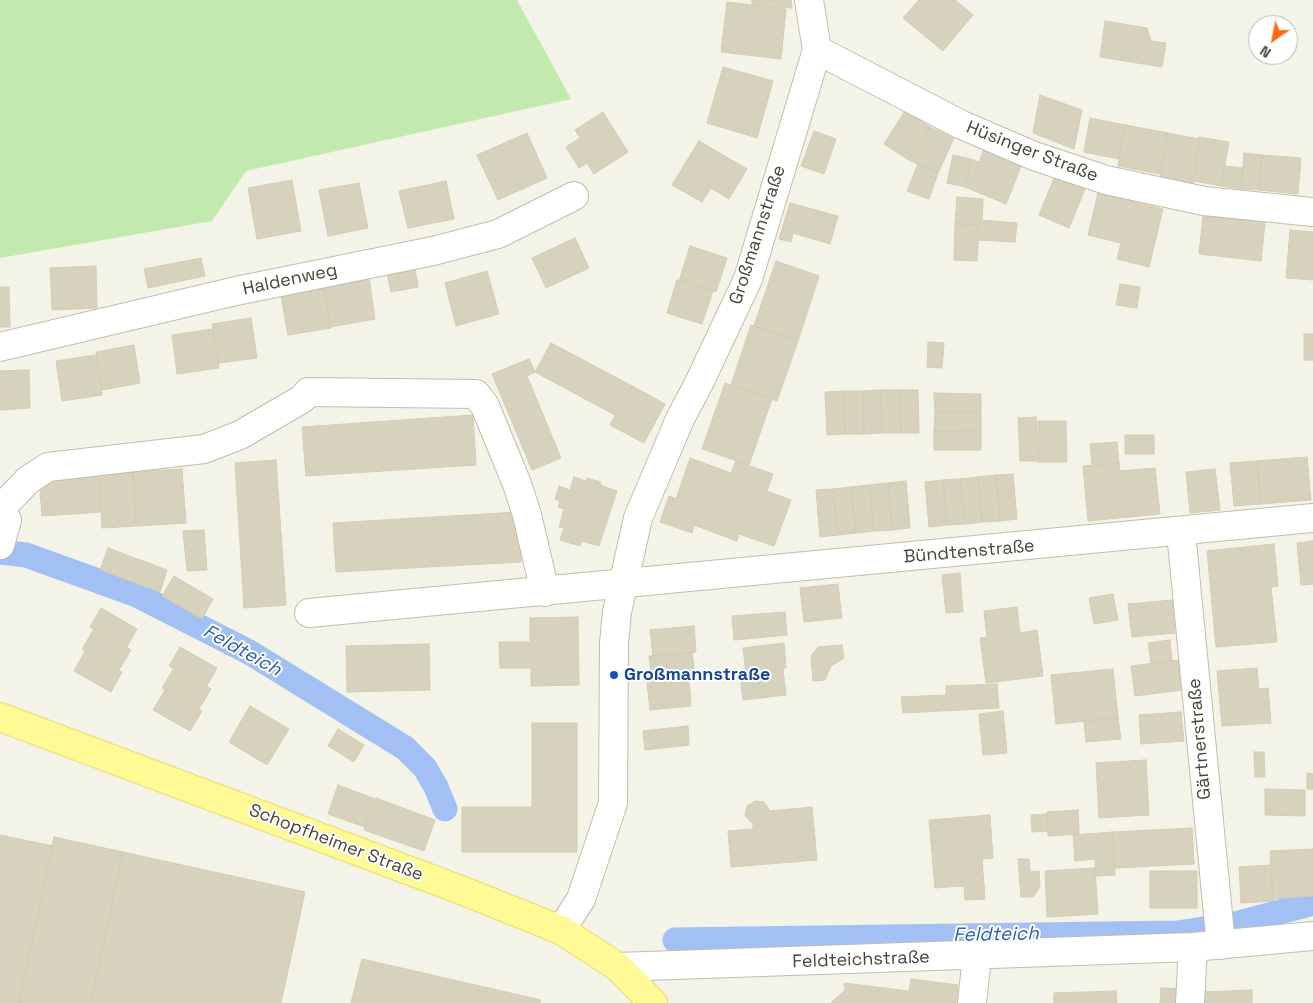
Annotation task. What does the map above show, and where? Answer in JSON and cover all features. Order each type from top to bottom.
[{"type":"main road","name":"Schopfheimer Straße","points":[[0,717],[461,890],[561,930],[618,967],[654,1003]]},
{"type":"street","points":[[809,0],[817,50]]},
{"type":"street","name":"Hüsinger Straße","points":[[817,50],[962,124],[1034,156],[1106,180],[1204,201],[1313,212]]},
{"type":"street","name":"Großmannstraße","points":[[561,930],[581,899],[613,803],[614,643],[617,612],[638,518],[651,483],[748,279],[817,50]]},
{"type":"street","name":"Haldenweg","points":[[0,347],[236,291],[433,251],[498,234],[574,196]]},
{"type":"street","points":[[1,542],[6,520],[1,507],[28,480],[48,468],[204,449],[240,435],[302,399],[308,392],[476,394],[485,406],[517,484],[527,515],[545,592]]},
{"type":"street","name":"Bündtenstraße","points":[[624,584],[1313,518]]},
{"type":"street","name":"Gärtnerstraße","points":[[1181,532],[1219,932]]},
{"type":"street","points":[[309,614],[624,584]]},
{"type":"street","name":"Feldteichstraße","points":[[618,967],[977,956],[1192,947],[1219,932],[1313,936]]},
{"type":"street","points":[[1190,1003],[1192,947]]},
{"type":"street","points":[[972,1003],[977,956]]},
{"type":"green space","points":[[0,0],[517,0],[571,99],[246,171],[212,221],[0,258]]},
{"type":"building","points":[[752,0],[791,0],[792,8],[752,5]]},
{"type":"building","points":[[919,0],[955,0],[973,15],[943,51],[903,18]]},
{"type":"building","points":[[727,2],[786,9],[781,59],[721,52]]},
{"type":"building","points":[[1105,21],[1147,28],[1151,41],[1166,43],[1162,67],[1100,57]]},
{"type":"building","points":[[723,67],[773,81],[757,138],[707,123]]},
{"type":"building","points":[[1040,95],[1082,110],[1074,149],[1033,133]]},
{"type":"building","points":[[905,111],[930,127],[909,160],[884,144]]},
{"type":"building","points":[[603,112],[628,152],[594,174],[587,163],[579,168],[566,147],[580,138],[575,130]]},
{"type":"building","points":[[1090,118],[1125,125],[1119,159],[1084,152]]},
{"type":"building","points":[[1125,125],[1168,133],[1160,174],[1118,166]]},
{"type":"building","points":[[930,127],[954,138],[938,173],[909,160]]},
{"type":"building","points":[[814,131],[836,139],[824,174],[801,166]]},
{"type":"building","points":[[527,133],[547,178],[498,200],[477,155]]},
{"type":"building","points":[[1168,133],[1199,139],[1193,184],[1160,178]]},
{"type":"building","points":[[1199,137],[1229,142],[1221,186],[1194,181]]},
{"type":"building","points":[[699,141],[747,169],[729,199],[711,188],[702,202],[672,185]]},
{"type":"building","points":[[984,149],[1022,164],[1006,204],[965,187],[971,159],[979,162]]},
{"type":"building","points":[[1244,153],[1262,155],[1259,190],[1241,189]]},
{"type":"building","points":[[953,155],[971,159],[965,187],[947,183]]},
{"type":"building","points":[[1262,155],[1301,158],[1298,194],[1259,190]]},
{"type":"building","points":[[918,164],[938,173],[929,199],[907,191]]},
{"type":"building","points":[[1225,166],[1243,168],[1241,189],[1221,186]]},
{"type":"building","points":[[1055,176],[1085,189],[1069,228],[1039,215]]},
{"type":"building","points":[[292,180],[301,231],[257,239],[248,188]]},
{"type":"building","points":[[446,181],[454,219],[408,228],[399,191]]},
{"type":"building","points":[[359,183],[368,228],[328,236],[319,190]]},
{"type":"building","points":[[1098,193],[1163,209],[1149,267],[1117,259],[1121,243],[1088,235]]},
{"type":"building","points":[[957,197],[983,199],[982,221],[980,220],[979,225],[955,224]]},
{"type":"building","points":[[790,203],[838,216],[830,244],[793,233],[791,242],[779,239]]},
{"type":"building","points":[[1203,216],[1265,222],[1261,261],[1199,254]]},
{"type":"building","points":[[980,220],[1017,223],[1015,242],[978,240]]},
{"type":"building","points":[[955,224],[979,225],[977,261],[954,260]]},
{"type":"building","points":[[1290,230],[1313,232],[1313,280],[1286,278]]},
{"type":"building","points":[[575,238],[589,268],[546,288],[532,258]]},
{"type":"building","points":[[690,246],[727,258],[716,292],[679,281]]},
{"type":"building","points":[[201,258],[205,276],[148,288],[144,269]]},
{"type":"building","points":[[776,261],[819,276],[798,341],[754,326]]},
{"type":"building","points":[[96,266],[97,308],[52,310],[50,268]]},
{"type":"building","points":[[415,269],[418,287],[391,292],[387,274]]},
{"type":"building","points":[[487,271],[499,314],[456,326],[445,283]]},
{"type":"building","points":[[369,278],[375,319],[330,327],[324,286]]},
{"type":"building","points":[[677,280],[713,291],[702,324],[667,313]]},
{"type":"building","points":[[1120,284],[1140,287],[1137,308],[1116,305]]},
{"type":"building","points":[[0,287],[9,287],[10,327],[0,327]]},
{"type":"building","points":[[324,289],[331,328],[288,335],[281,296]]},
{"type":"building","points":[[251,318],[257,358],[219,363],[212,324]]},
{"type":"building","points":[[751,325],[798,341],[777,401],[731,385]]},
{"type":"building","points":[[213,329],[219,368],[177,374],[172,335]]},
{"type":"building","points":[[1304,334],[1313,334],[1313,360],[1304,360]]},
{"type":"building","points":[[928,342],[944,343],[942,368],[927,367]]},
{"type":"building","points":[[551,343],[632,386],[615,415],[535,372]]},
{"type":"building","points":[[134,345],[140,383],[102,390],[96,352]]},
{"type":"building","points":[[96,355],[102,395],[62,401],[56,361]]},
{"type":"building","points":[[529,359],[535,372],[527,376],[561,458],[532,470],[492,374]]},
{"type":"building","points":[[29,370],[30,408],[0,410],[0,371]]},
{"type":"building","points":[[725,383],[772,399],[749,465],[702,449]]},
{"type":"building","points":[[632,386],[665,404],[644,443],[610,425]]},
{"type":"building","points":[[881,390],[882,433],[864,434],[863,391]]},
{"type":"building","points":[[881,390],[900,390],[901,433],[882,433]]},
{"type":"building","points":[[900,390],[918,390],[919,433],[901,433]]},
{"type":"building","points":[[844,391],[845,434],[827,435],[825,392]]},
{"type":"building","points":[[844,391],[863,391],[864,434],[845,434]]},
{"type":"building","points":[[934,393],[981,394],[981,412],[935,412]]},
{"type":"building","points":[[935,412],[981,412],[981,432],[934,431]]},
{"type":"building","points":[[473,415],[476,465],[306,476],[302,427]]},
{"type":"building","points":[[1036,417],[1038,461],[1020,461],[1018,418]]},
{"type":"building","points":[[1038,421],[1066,421],[1067,462],[1038,462]]},
{"type":"building","points":[[934,431],[981,432],[981,450],[934,450]]},
{"type":"building","points":[[1125,435],[1154,435],[1154,454],[1125,454]]},
{"type":"building","points":[[1117,442],[1119,463],[1092,465],[1090,444]]},
{"type":"building","points":[[1307,457],[1311,500],[1261,504],[1257,461]]},
{"type":"building","points":[[690,458],[731,473],[736,461],[773,474],[767,491],[791,500],[774,546],[739,534],[737,541],[694,525],[692,533],[660,522],[669,496],[676,499]]},
{"type":"building","points":[[276,460],[286,605],[244,608],[235,463]]},
{"type":"building","points":[[1257,461],[1261,504],[1234,506],[1230,463]]},
{"type":"building","points":[[1119,463],[1120,471],[1155,468],[1160,514],[1088,521],[1083,466]]},
{"type":"building","points":[[182,469],[186,523],[136,526],[133,472]]},
{"type":"building","points":[[1215,469],[1220,510],[1190,513],[1186,472]]},
{"type":"building","points":[[133,472],[136,526],[102,528],[99,475]]},
{"type":"building","points":[[1013,474],[1017,519],[1000,521],[996,475]]},
{"type":"building","points":[[99,475],[101,512],[42,516],[39,478]]},
{"type":"building","points":[[996,475],[1000,521],[982,522],[978,477]]},
{"type":"building","points":[[574,477],[586,481],[587,478],[601,482],[600,485],[617,491],[599,546],[582,541],[580,546],[560,540],[564,528],[559,527],[564,509],[558,507],[560,501],[555,499],[559,486],[570,490]]},
{"type":"building","points":[[978,477],[982,522],[965,524],[960,479]]},
{"type":"building","points":[[960,479],[965,524],[947,525],[943,480]]},
{"type":"building","points":[[943,480],[947,525],[929,527],[925,482]]},
{"type":"building","points":[[906,481],[910,528],[892,530],[888,483]]},
{"type":"building","points":[[888,483],[892,530],[874,531],[869,485]]},
{"type":"building","points":[[869,485],[874,531],[856,533],[851,487]]},
{"type":"building","points":[[851,487],[856,533],[838,535],[833,489]]},
{"type":"building","points":[[833,489],[838,535],[820,537],[816,490]]},
{"type":"building","points":[[518,512],[521,562],[336,572],[333,523]]},
{"type":"building","points":[[204,530],[207,570],[187,571],[183,531]]},
{"type":"building","points":[[1313,541],[1313,584],[1301,585],[1297,543]]},
{"type":"building","points":[[1274,544],[1278,586],[1271,587],[1277,642],[1216,647],[1207,551]]},
{"type":"building","points":[[108,548],[167,570],[160,592],[100,570]]},
{"type":"building","points":[[960,573],[963,612],[946,613],[942,575]]},
{"type":"building","points":[[174,576],[213,599],[202,619],[162,596]]},
{"type":"building","points":[[838,584],[842,618],[804,622],[800,588]]},
{"type":"building","points":[[1113,594],[1118,620],[1094,624],[1089,598]]},
{"type":"building","points":[[1172,600],[1175,633],[1132,637],[1128,604]]},
{"type":"building","points":[[1017,607],[1020,633],[1037,630],[1043,676],[986,683],[980,638],[987,637],[984,611]]},
{"type":"building","points":[[101,608],[137,629],[126,648],[90,627]]},
{"type":"building","points":[[785,612],[787,635],[734,640],[732,616]]},
{"type":"building","points":[[578,617],[579,685],[531,686],[531,668],[500,668],[499,642],[530,642],[530,618]]},
{"type":"building","points":[[694,626],[696,652],[653,656],[650,630]]},
{"type":"building","points":[[94,629],[131,650],[119,670],[82,649]]},
{"type":"building","points":[[1170,640],[1172,661],[1151,663],[1148,643]]},
{"type":"building","points":[[784,643],[786,668],[746,673],[743,648]]},
{"type":"building","points":[[429,644],[430,690],[347,692],[346,646]]},
{"type":"building","points":[[842,645],[844,658],[831,666],[825,680],[813,681],[811,656],[818,647]]},
{"type":"building","points":[[180,647],[217,668],[206,687],[169,666]]},
{"type":"building","points":[[85,651],[122,672],[111,692],[74,671]]},
{"type":"building","points":[[692,652],[695,678],[652,682],[649,656]]},
{"type":"building","points":[[1178,660],[1182,690],[1135,696],[1131,666]]},
{"type":"building","points":[[174,668],[211,689],[199,709],[162,688]]},
{"type":"building","points":[[1257,668],[1259,689],[1268,688],[1271,723],[1222,726],[1217,671]]},
{"type":"building","points":[[783,669],[786,695],[743,700],[740,674]]},
{"type":"building","points":[[1113,669],[1118,718],[1056,724],[1051,675]]},
{"type":"building","points":[[689,678],[691,706],[650,710],[647,683]]},
{"type":"building","points":[[997,684],[999,708],[903,713],[901,697],[946,695],[946,686]]},
{"type":"building","points":[[165,690],[202,711],[190,731],[153,710]]},
{"type":"building","points":[[250,706],[289,729],[267,765],[229,742]]},
{"type":"building","points":[[1003,711],[1007,753],[983,755],[979,714]]},
{"type":"building","points":[[1181,712],[1184,741],[1141,744],[1139,715]]},
{"type":"building","points":[[1118,718],[1121,739],[1086,742],[1084,721]]},
{"type":"building","points":[[532,723],[577,723],[577,852],[462,852],[462,807],[532,807]]},
{"type":"building","points":[[688,726],[689,745],[645,750],[643,731]]},
{"type":"building","points":[[338,729],[364,745],[354,762],[328,746]]},
{"type":"building","points":[[1254,752],[1264,752],[1265,777],[1255,777]]},
{"type":"building","points":[[1146,760],[1149,815],[1099,818],[1096,763]]},
{"type":"building","points":[[1307,773],[1313,774],[1313,789],[1307,789]]},
{"type":"building","points":[[338,785],[375,799],[365,827],[328,814]]},
{"type":"building","points":[[1265,789],[1305,790],[1305,816],[1265,815]]},
{"type":"building","points":[[376,798],[435,820],[424,851],[364,830]]},
{"type":"building","points":[[755,801],[764,802],[770,811],[812,807],[817,860],[731,867],[728,831],[753,829],[753,824],[745,816],[747,806]]},
{"type":"building","points":[[1078,810],[1079,834],[1048,836],[1047,812]]},
{"type":"building","points":[[1047,814],[1048,831],[1032,832],[1031,815]]},
{"type":"building","points":[[990,815],[993,858],[982,859],[985,899],[965,900],[964,886],[935,888],[929,820]]},
{"type":"building","points":[[1192,828],[1194,864],[1115,868],[1113,832]]},
{"type":"building","points":[[1113,832],[1115,875],[1096,876],[1095,859],[1075,861],[1073,835]]},
{"type":"building","points":[[0,835],[53,846],[19,1003],[0,1003]]},
{"type":"building","points":[[54,837],[123,852],[91,1003],[19,1003]]},
{"type":"building","points":[[1313,849],[1313,896],[1273,899],[1270,851]]},
{"type":"building","points":[[123,852],[305,892],[281,1003],[91,1003]]},
{"type":"building","points":[[1018,859],[1029,859],[1030,872],[1039,871],[1040,887],[1033,897],[1021,897]]},
{"type":"building","points":[[1271,865],[1273,901],[1241,903],[1239,867]]},
{"type":"building","points":[[1095,868],[1098,914],[1047,917],[1045,871]]},
{"type":"building","points":[[1150,871],[1197,871],[1197,908],[1150,908]]},
{"type":"building","points":[[362,959],[541,1000],[540,1003],[351,1003]]},
{"type":"building","points":[[911,979],[958,985],[956,1003],[831,1003],[845,990],[844,983],[909,991]]},
{"type":"building","points":[[1161,988],[1183,989],[1182,1003],[1160,1003]]},
{"type":"building","points":[[1252,990],[1252,1003],[1204,1003],[1204,992]]},
{"type":"building","points":[[1116,991],[1117,1003],[1054,1003],[1054,993]]},
{"type":"waterway","name":"Feldteich","points":[[0,552],[26,555],[137,595],[249,652],[405,748],[425,768],[436,787],[445,809]]},
{"type":"waterway","name":"Feldteich","points":[[675,940],[1177,933],[1235,924],[1313,903]]},
{"type":"place","name":"Großmannstraße","points":[[614,675]]}]
